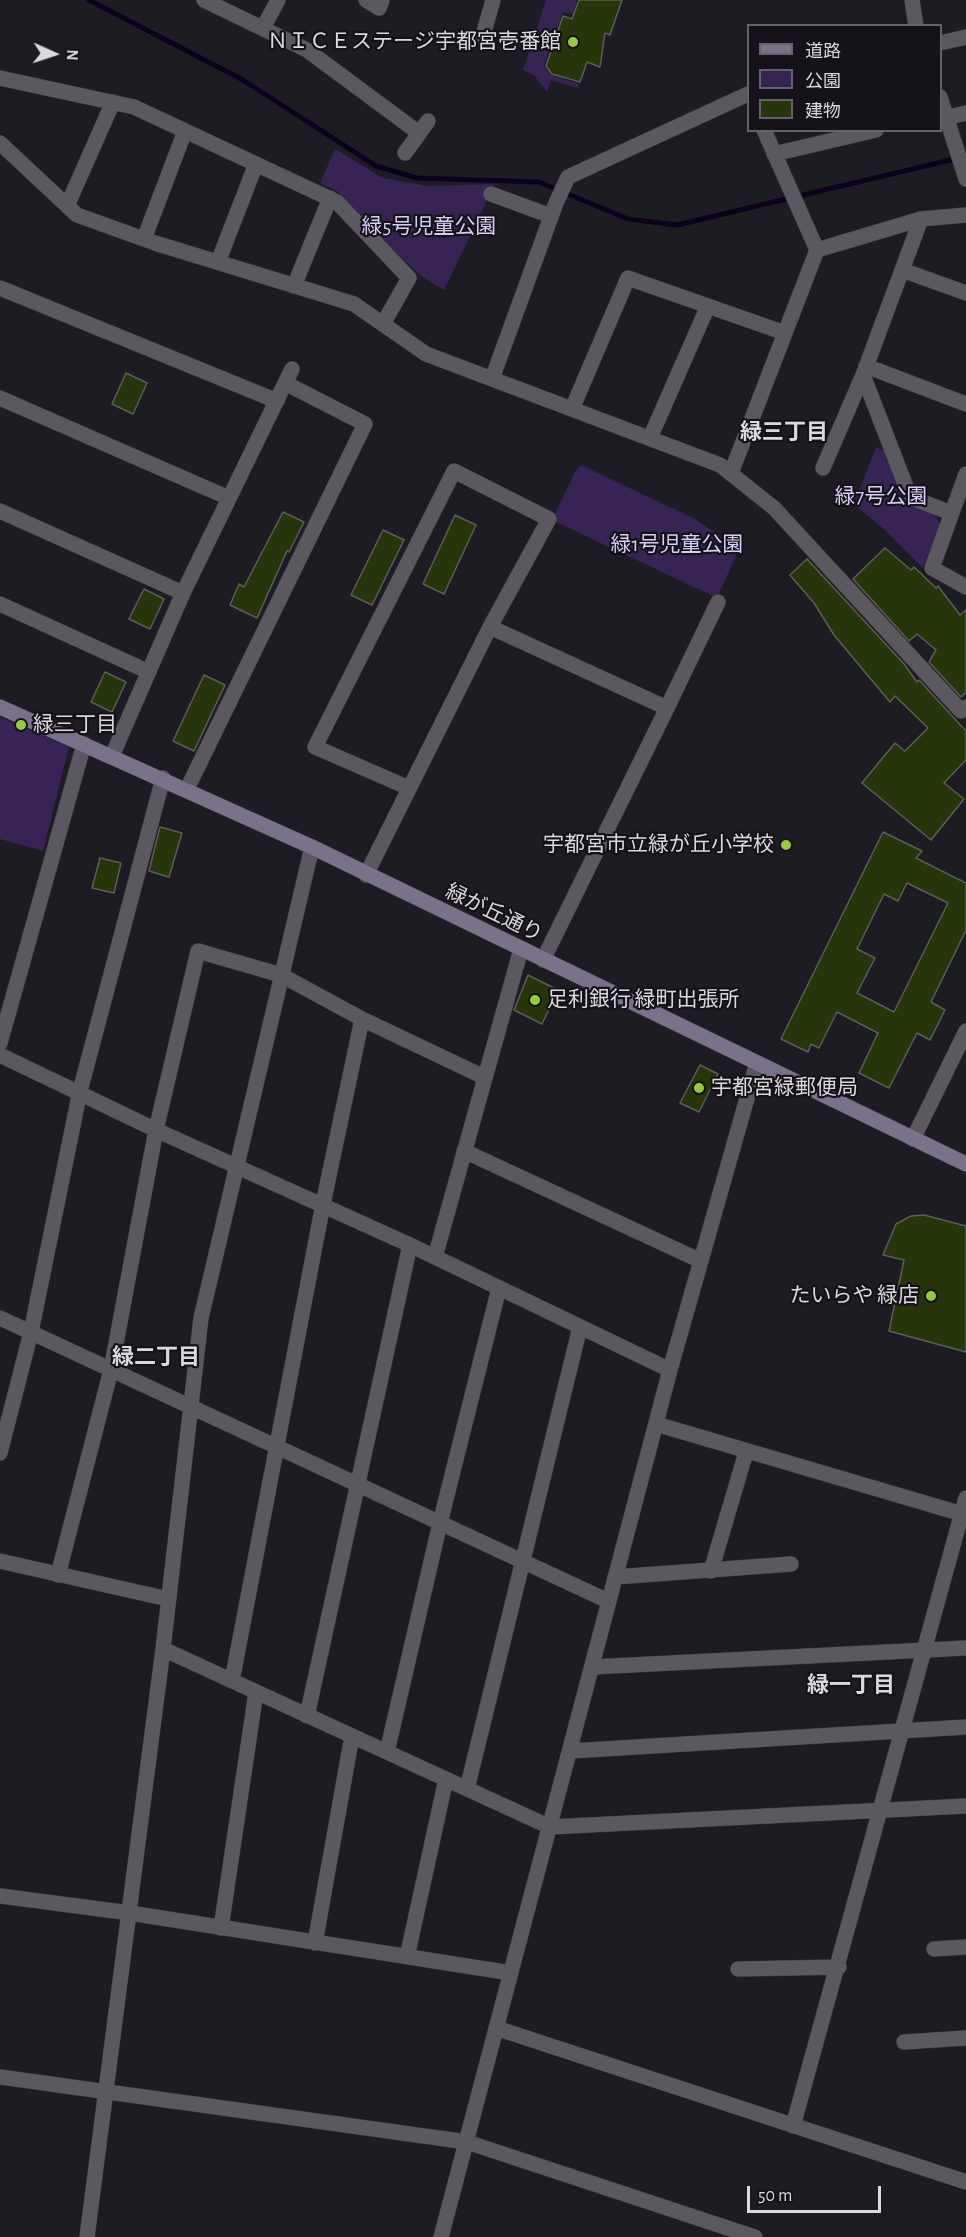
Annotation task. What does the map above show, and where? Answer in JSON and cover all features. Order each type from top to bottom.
[{"type":"street","points":[[204,0],[307,50],[423,127],[405,153]]},
{"type":"street","points":[[263,28],[278,0]]},
{"type":"street","points":[[366,0],[379,8],[382,0]]},
{"type":"street","points":[[483,39],[493,0]]},
{"type":"street","points":[[912,0],[916,24]]},
{"type":"street","points":[[942,43],[966,37]]},
{"type":"street","points":[[0,78],[134,107],[337,202],[409,278],[383,324]]},
{"type":"street","points":[[492,379],[553,209],[568,177],[747,95]]},
{"type":"street","points":[[67,206],[113,102]]},
{"type":"street","points":[[964,174],[956,146],[944,119],[966,113]]},
{"type":"street","points":[[144,239],[185,131]]},
{"type":"street","points":[[731,473],[817,250],[765,132]]},
{"type":"street","points":[[774,154],[868,132]]},
{"type":"street","points":[[0,143],[77,215],[144,239],[354,304],[426,354],[720,465],[774,507],[961,711],[966,707]]},
{"type":"street","points":[[218,262],[256,164]]},
{"type":"street","points":[[491,194],[553,209]]},
{"type":"street","points":[[294,286],[330,198]]},
{"type":"street","points":[[817,250],[921,219],[966,215]]},
{"type":"street","points":[[823,468],[864,371],[921,219]]},
{"type":"street","points":[[902,270],[966,293]]},
{"type":"street","points":[[572,409],[627,278],[785,333]]},
{"type":"street","points":[[0,288],[277,401]]},
{"type":"street","points":[[650,438],[708,306]]},
{"type":"street","points":[[864,371],[966,404]]},
{"type":"street","points":[[864,371],[909,497],[951,513]]},
{"type":"street","points":[[112,756],[183,593],[288,376],[365,424],[188,789]]},
{"type":"street","points":[[0,398],[229,498]]},
{"type":"street","points":[[366,875],[490,627],[549,519],[454,471],[315,747],[409,788]]},
{"type":"street","points":[[966,474],[932,568],[966,587]]},
{"type":"street","points":[[0,511],[183,593]]},
{"type":"street","points":[[543,960],[718,602]]},
{"type":"street","points":[[0,604],[149,672]]},
{"type":"street","points":[[490,627],[667,708]]},
{"type":"street","name":"緑が丘通り","points":[[0,707],[188,789],[312,847],[966,1164]]},
{"type":"street","points":[[0,1043],[84,744]]},
{"type":"street","points":[[0,1453],[31,1332],[80,1091],[163,778]]},
{"type":"street","points":[[87,2237],[163,1649],[201,1318],[239,1167],[312,847]]},
{"type":"street","points":[[435,1257],[521,949]]},
{"type":"street","points":[[58,1575],[111,1370],[156,1130],[198,951],[281,975],[362,1019],[484,1077]]},
{"type":"street","points":[[232,1681],[323,1204],[362,1019]]},
{"type":"street","points":[[913,1138],[966,1031]]},
{"type":"street","points":[[0,1055],[80,1091],[156,1130],[323,1204],[670,1370]]},
{"type":"street","points":[[441,2237],[670,1370],[757,1063]]},
{"type":"street","points":[[464,1151],[701,1261]]},
{"type":"street","points":[[308,1716],[356,1484],[410,1245]]},
{"type":"street","points":[[387,1752],[440,1523],[499,1288]]},
{"type":"street","points":[[0,1318],[608,1601]]},
{"type":"street","points":[[467,1789],[521,1560],[580,1327]]},
{"type":"street","points":[[656,1424],[964,1515]]},
{"type":"street","points":[[711,1571],[746,1452]]},
{"type":"street","points":[[793,2126],[839,1967],[924,1650],[964,1515],[966,1498]]},
{"type":"street","points":[[0,1561],[168,1599]]},
{"type":"street","points":[[615,1577],[791,1564]]},
{"type":"street","points":[[592,1667],[966,1648]]},
{"type":"street","points":[[163,1649],[550,1827],[966,1806]]},
{"type":"street","points":[[221,1928],[255,1692]]},
{"type":"street","points":[[570,1751],[966,1727]]},
{"type":"street","points":[[315,1943],[352,1736]]},
{"type":"street","points":[[407,1957],[446,1779]]},
{"type":"street","points":[[0,1896],[130,1913],[511,1973]]},
{"type":"street","points":[[934,1948],[966,1947]]},
{"type":"street","points":[[738,1969],[839,1967]]},
{"type":"street","points":[[496,2028],[966,2182]]},
{"type":"street","points":[[904,2042],[966,2038]]},
{"type":"street","points":[[0,2077],[467,2142],[755,2237]]},
{"type":"green space","points":[[546,0],[577,0],[573,14],[563,12],[544,65],[551,75],[579,84],[578,88],[551,80],[547,92],[534,75],[523,70]]},
{"type":"green space","name":"緑5号児童公園","points":[[335,149],[383,178],[428,186],[495,184],[444,290],[421,276],[375,233],[337,191],[320,183]]},
{"type":"green space","name":"緑7号公園","points":[[876,447],[885,451],[907,502],[934,513],[940,524],[923,568],[885,530],[854,504]]},
{"type":"green space","name":"緑1号児童公園","points":[[581,465],[695,519],[739,549],[717,598],[552,520],[575,472]]},
{"type":"green space","points":[[0,717],[69,747],[43,851],[0,839]]},
{"type":"building","name":"ＮＩＣＥステージ宇都宮壱番館","points":[[579,0],[622,0],[610,35],[605,33],[600,67],[587,62],[580,82],[552,74],[546,66],[563,16],[572,19]]},
{"type":"building","points":[[126,373],[147,383],[133,414],[112,404]]},
{"type":"building","points":[[283,512],[304,522],[289,552],[287,551],[257,618],[230,605],[239,584],[244,587]]},
{"type":"building","points":[[455,515],[476,525],[444,594],[423,584]]},
{"type":"building","points":[[383,530],[404,540],[372,605],[351,595]]},
{"type":"building","points":[[885,548],[911,570],[914,567],[936,588],[938,586],[960,615],[966,610],[966,692],[961,697],[929,662],[936,650],[917,634],[909,641],[853,579]]},
{"type":"building","points":[[807,559],[904,664],[917,682],[919,680],[966,731],[966,760],[944,783],[964,799],[931,840],[862,783],[895,743],[905,751],[928,728],[895,696],[890,702],[834,635],[814,603],[790,575]]},
{"type":"building","points":[[144,589],[164,599],[150,629],[129,619]]},
{"type":"building","points":[[105,672],[126,682],[112,712],[91,702]]},
{"type":"building","points":[[204,675],[225,685],[194,751],[173,741]]},
{"type":"building","points":[[160,827],[182,833],[169,877],[149,871]]},
{"type":"building","points":[[883,832],[922,851],[916,858],[966,883],[966,930],[931,1002],[945,1010],[930,1040],[917,1033],[889,1088],[859,1073],[878,1033],[837,1012],[819,1048],[811,1044],[808,1052],[781,1039]],"holes":[[[907,883],[948,903],[894,1012],[857,993],[875,958],[857,949],[884,894],[898,901]]]},
{"type":"building","points":[[100,858],[121,863],[114,893],[92,888]]},
{"type":"building","name":"足利銀行 緑町出張所","points":[[528,975],[558,990],[542,1024],[514,1010]]},
{"type":"building","name":"宇都宮緑郵便局","points":[[700,1065],[718,1074],[699,1112],[680,1103]]},
{"type":"building","name":"たいらや 緑店","points":[[924,1215],[966,1226],[966,1352],[889,1331],[904,1260],[883,1255],[896,1224],[911,1216]]},
{"type":"waterway","points":[[89,0],[243,80],[376,166],[417,178],[539,182],[628,219],[677,225],[959,158]]},
{"type":"place","name":"ＮＩＣＥステージ宇都宮壱番館","points":[[573,42]]},
{"type":"place","name":"緑三丁目","points":[[21,725]]},
{"type":"place","name":"宇都宮市立緑が丘小学校","points":[[786,845]]},
{"type":"place","name":"足利銀行 緑町出張所","points":[[535,1000]]},
{"type":"place","name":"宇都宮緑郵便局","points":[[699,1088]]},
{"type":"place","name":"たいらや 緑店","points":[[931,1296]]},
{"type":"district","name":"緑三丁目","points":[[784,432]]},
{"type":"district","name":"緑二丁目","points":[[156,1357]]},
{"type":"district","name":"緑一丁目","points":[[851,1685]]}]
